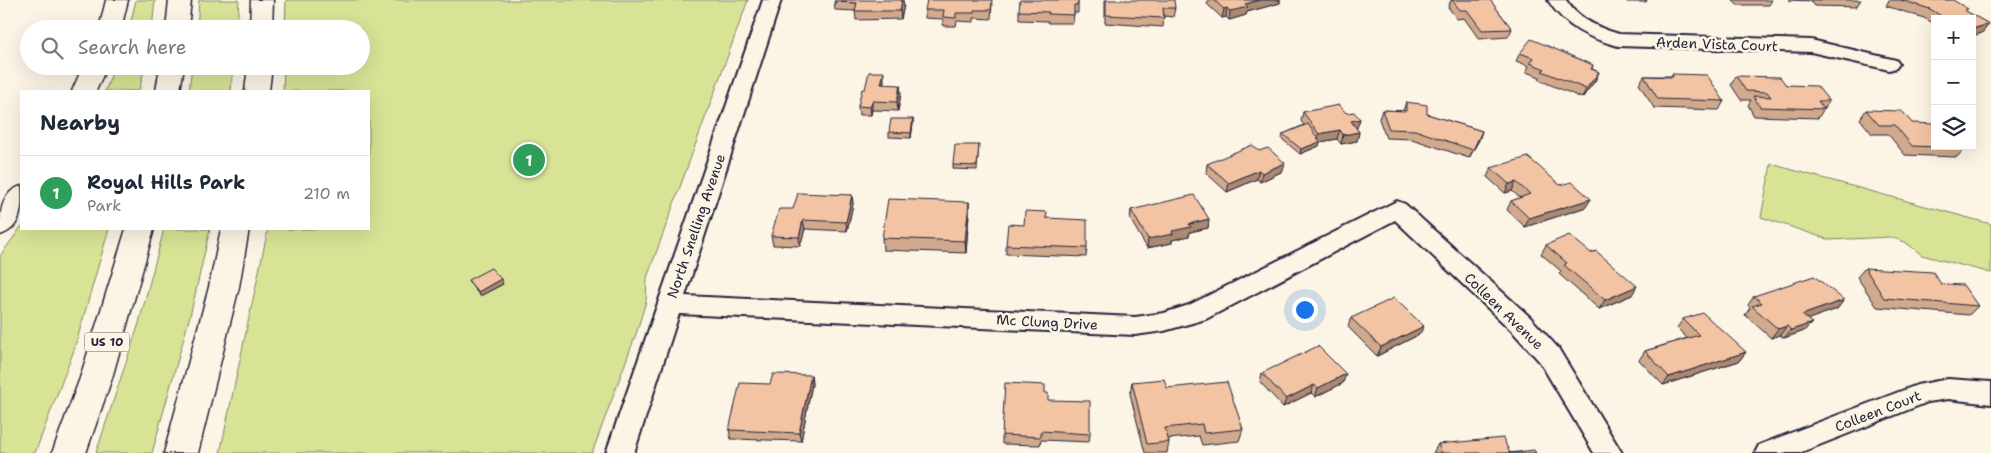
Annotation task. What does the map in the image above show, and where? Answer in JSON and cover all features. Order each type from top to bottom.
[{"type":"main road","points":[[112,20],[117,0]]},
{"type":"main road","points":[[178,20],[180,0]]},
{"type":"main road","points":[[261,20],[262,0]]},
{"type":"main road","points":[[84,90],[91,75]]},
{"type":"main road","points":[[168,90],[171,75]]},
{"type":"main road","points":[[257,90],[259,75]]},
{"type":"main road","points":[[0,225],[20,196]]},
{"type":"main road","name":"US 10","points":[[69,453],[96,378],[140,230]]},
{"type":"main road","points":[[181,453],[224,287],[235,230]]},
{"type":"street","name":"North Snelling Avenue","points":[[620,453],[772,0]]},
{"type":"street","name":"Arden Vista Court","points":[[1557,0],[1562,9],[1579,24],[1600,35],[1618,40],[1811,46],[1889,64]]},
{"type":"street","name":"Mc Clung Drive","points":[[670,304],[1135,326],[1164,322],[1196,312],[1397,209]]},
{"type":"street","name":"Colleen Avenue","points":[[1397,209],[1521,324],[1549,355],[1608,453]]},
{"type":"street","name":"Colleen Court","points":[[1769,453],[1926,392],[1948,389],[1991,393]]},
{"type":"green space","points":[[136,0],[155,0],[153,20],[131,20]]},
{"type":"green space","points":[[199,0],[239,0],[238,20],[198,20]]},
{"type":"green space","points":[[286,0],[748,0],[647,278],[646,301],[636,334],[592,453],[220,453],[268,230],[370,230],[370,90],[283,90],[284,75],[370,75],[370,20],[285,20]]},
{"type":"green space","points":[[111,75],[143,75],[139,90],[105,90]]},
{"type":"green space","points":[[191,75],[232,75],[231,90],[189,90]]},
{"type":"green space","points":[[1771,164],[1991,224],[1991,273],[1922,255],[1905,242],[1890,237],[1830,240],[1761,217]]},
{"type":"green space","points":[[20,228],[20,230],[109,230],[74,350],[35,453],[0,453],[0,256]]},
{"type":"green space","points":[[164,230],[210,230],[191,312],[152,453],[96,453],[139,323]]},
{"type":"building","points":[[835,0],[902,0],[900,11],[855,11],[857,3],[834,2]]},
{"type":"building","points":[[927,0],[992,0],[991,10],[974,10],[974,13],[956,13],[956,18],[943,17],[944,10],[925,10]]},
{"type":"building","points":[[1020,0],[1078,0],[1078,5],[1074,5],[1074,15],[1048,14],[1049,12],[1019,11]]},
{"type":"building","points":[[1106,0],[1174,0],[1175,8],[1163,8],[1164,18],[1106,15]]},
{"type":"building","points":[[1214,0],[1260,0],[1245,4],[1248,7],[1230,11],[1227,8],[1224,9]]},
{"type":"building","points":[[1452,0],[1490,0],[1512,29],[1482,30],[1467,10],[1460,10]]},
{"type":"building","points":[[1901,0],[1953,0],[1968,9],[1964,10],[1973,15],[1940,15],[1930,9]]},
{"type":"building","points":[[1976,17],[1989,24],[1976,28]]},
{"type":"building","points":[[1531,39],[1593,65],[1591,69],[1599,72],[1586,89],[1542,71],[1545,69],[1530,63],[1534,58],[1520,53]]},
{"type":"building","points":[[869,72],[884,72],[881,84],[900,85],[897,102],[872,101],[870,107],[858,106]]},
{"type":"building","points":[[1672,74],[1707,75],[1724,101],[1658,99],[1644,76],[1673,77]]},
{"type":"building","points":[[1736,76],[1780,77],[1786,85],[1817,86],[1829,101],[1818,101],[1824,109],[1760,107],[1753,96],[1771,97],[1767,92],[1746,91]]},
{"type":"building","points":[[1406,102],[1427,105],[1427,114],[1482,131],[1473,150],[1415,130],[1389,129],[1382,110],[1406,111]]},
{"type":"building","points":[[1339,105],[1346,113],[1354,112],[1360,119],[1351,121],[1359,132],[1343,135],[1340,130],[1319,134],[1303,112]]},
{"type":"building","points":[[1866,110],[1902,111],[1912,123],[1931,124],[1931,147],[1912,146],[1895,125],[1879,125]]},
{"type":"building","points":[[891,119],[913,119],[911,133],[889,132]]},
{"type":"building","points":[[1308,124],[1320,142],[1301,149],[1283,134]]},
{"type":"building","points":[[955,145],[979,145],[977,166],[953,165]]},
{"type":"building","points":[[1252,145],[1259,151],[1268,148],[1285,163],[1262,173],[1259,170],[1229,183],[1207,164]]},
{"type":"building","points":[[1528,157],[1560,185],[1572,182],[1591,199],[1529,218],[1511,201],[1530,194],[1516,182],[1509,184],[1491,168]]},
{"type":"building","points":[[798,193],[852,195],[846,222],[803,220],[799,237],[771,236],[779,209],[793,209]]},
{"type":"building","points":[[1194,195],[1209,219],[1189,224],[1191,227],[1172,231],[1173,234],[1148,239],[1131,210]]},
{"type":"building","points":[[888,199],[969,202],[965,241],[882,238]]},
{"type":"building","points":[[1025,211],[1047,212],[1046,218],[1087,220],[1087,248],[1006,245],[1008,224],[1024,225]]},
{"type":"building","points":[[1569,235],[1591,253],[1596,251],[1637,286],[1605,300],[1564,265],[1567,263],[1546,245]]},
{"type":"building","points":[[491,268],[501,279],[478,292],[468,280]]},
{"type":"building","points":[[1865,268],[1933,272],[1941,284],[1963,285],[1978,306],[1884,298]]},
{"type":"building","points":[[1814,276],[1844,300],[1802,315],[1812,323],[1791,330],[1787,326],[1778,329],[1752,306],[1762,303],[1754,296]]},
{"type":"building","points":[[1394,298],[1424,326],[1381,347],[1351,318]]},
{"type":"building","points":[[1703,313],[1746,352],[1669,377],[1645,351],[1699,335],[1683,319]]},
{"type":"building","points":[[1318,346],[1346,374],[1318,388],[1314,385],[1286,399],[1262,373]]},
{"type":"building","points":[[773,374],[811,375],[799,433],[729,430],[740,383],[770,384]]},
{"type":"building","points":[[1164,379],[1167,388],[1227,382],[1243,429],[1204,433],[1202,424],[1165,428],[1169,442],[1147,444],[1132,382]]},
{"type":"building","points":[[1005,383],[1045,385],[1045,393],[1048,393],[1048,400],[1090,401],[1090,434],[1041,431],[1041,437],[1002,435]]},
{"type":"building","points":[[1503,438],[1510,453],[1442,453],[1438,444]]},
{"type":"building","points":[[1534,450],[1536,453],[1510,453]]},
{"type":"place","name":"Royal Hills Park","points":[[529,160]]}]
